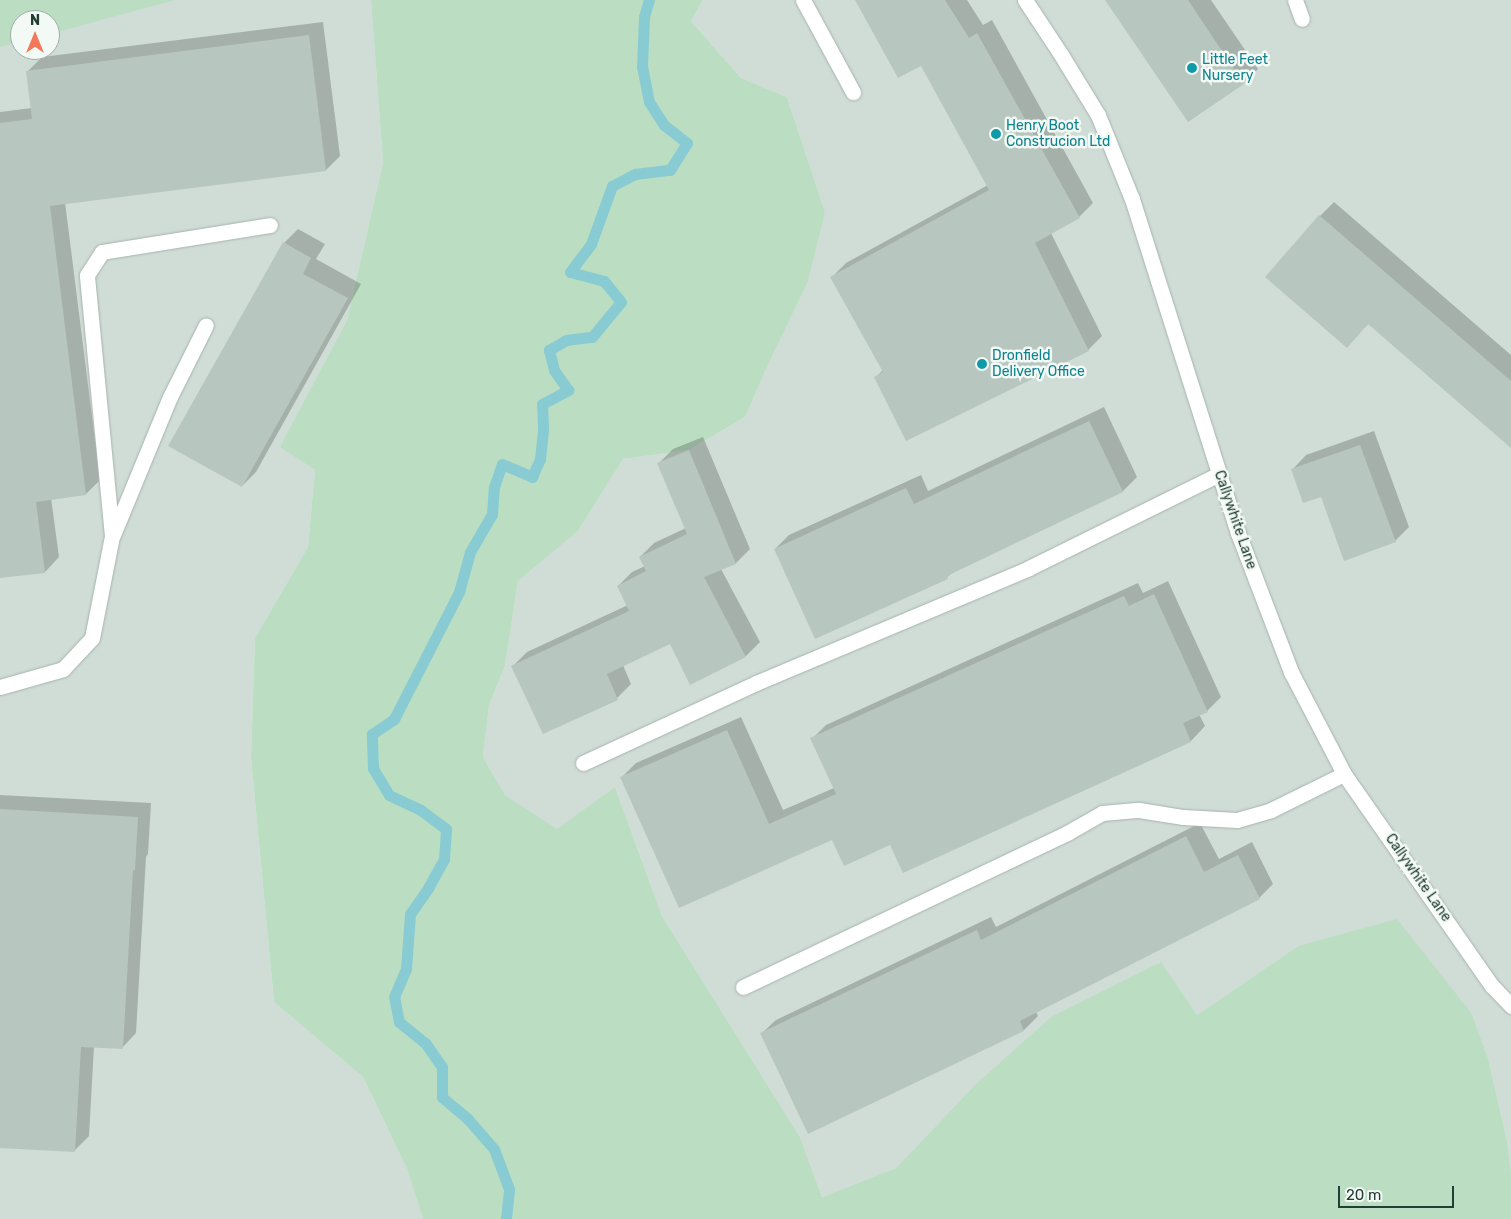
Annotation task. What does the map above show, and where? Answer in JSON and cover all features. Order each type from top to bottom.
[{"type":"street","points":[[803,0],[853,92]]},
{"type":"street","name":"Callywhite Lane","points":[[1025,0],[1060,52],[1098,115],[1132,199],[1238,533],[1291,672],[1344,774],[1492,986],[1511,1006]]},
{"type":"street","points":[[1295,0],[1302,19]]},
{"type":"street","points":[[112,536],[88,275],[102,252],[270,225]]},
{"type":"street","points":[[0,687],[63,669],[92,638],[112,536],[170,397],[206,325]]},
{"type":"street","points":[[583,763],[756,683],[1029,568],[1219,474]]},
{"type":"street","points":[[743,987],[1058,837],[1102,813],[1139,810],[1183,817],[1237,820],[1271,810],[1344,774]]},
{"type":"shaded area","points":[[0,0],[371,0],[383,163],[347,320],[281,447],[315,470],[308,547],[255,638],[251,758],[274,1002],[363,1077],[407,1169],[423,1219],[0,1219]]},
{"type":"shaded area","points":[[703,0],[1511,0],[1511,1171],[1507,1141],[1488,1058],[1472,1014],[1298,946],[1197,1015],[1160,962],[973,1087],[896,1168],[822,1197],[800,1137],[662,916],[615,787],[557,830],[505,795],[483,757],[489,705],[505,666],[518,581],[578,531],[623,459],[689,450],[745,417],[825,212],[787,97],[741,78],[691,21]]},
{"type":"green space","points":[[0,0],[175,0],[60,31],[60,10],[10,10],[10,44],[0,47]]},
{"type":"green space","points":[[371,0],[703,0],[691,21],[741,78],[787,97],[825,212],[808,281],[745,417],[689,450],[623,459],[578,531],[518,581],[505,666],[489,705],[483,757],[505,795],[557,829],[615,787],[662,916],[800,1137],[822,1197],[896,1168],[973,1087],[1051,1017],[1161,962],[1197,1015],[1298,946],[1397,919],[1472,1014],[1488,1058],[1507,1141],[1511,1171],[1511,1219],[423,1219],[407,1169],[363,1077],[274,1002],[251,758],[255,638],[308,547],[315,470],[280,447],[347,320],[383,163]]},
{"type":"building","points":[[855,0],[945,0],[969,38],[977,33],[1080,218],[1035,243],[1089,351],[906,441],[874,377],[883,372],[830,277],[989,190],[921,66],[898,78]]},
{"type":"building","name":"Little Feet Nursery","points":[[1105,0],[1188,0],[1244,84],[1188,122]]},
{"type":"building","points":[[309,35],[326,171],[50,206],[86,495],[36,502],[45,573],[0,578],[0,123],[32,119],[26,71]]},
{"type":"building","points":[[1319,215],[1511,381],[1511,448],[1368,324],[1347,348],[1265,277]]},
{"type":"building","points":[[283,242],[311,258],[303,274],[348,298],[242,487],[168,446]]},
{"type":"building","points":[[1089,421],[1123,492],[947,576],[948,579],[815,639],[774,549],[906,488],[914,504]]},
{"type":"building","points":[[1360,445],[1396,542],[1344,561],[1321,497],[1303,503],[1291,469]]},
{"type":"building","points":[[689,450],[736,564],[704,577],[746,657],[690,685],[670,644],[607,674],[618,700],[543,734],[511,666],[629,611],[617,586],[646,571],[639,557],[687,534],[657,463]]},
{"type":"building","points":[[1154,594],[1208,712],[1183,723],[1191,742],[903,873],[890,845],[844,866],[832,840],[679,908],[620,777],[727,730],[769,824],[836,794],[810,738],[1124,596],[1129,606]]},
{"type":"building","points":[[0,809],[138,817],[135,870],[133,870],[123,1049],[81,1047],[75,1152],[0,1148]]},
{"type":"building","points":[[1186,836],[1204,872],[1238,855],[1260,899],[1020,1021],[1024,1031],[808,1134],[760,1033],[977,930],[981,940]]},
{"type":"waterway","points":[[506,1219],[509,1189],[494,1149],[468,1119],[442,1097],[442,1067],[425,1043],[399,1022],[394,997],[406,969],[410,914],[428,888],[444,859],[446,829],[421,810],[389,795],[373,768],[372,734],[394,719],[459,592],[470,552],[492,514],[494,487],[502,464],[532,477],[540,459],[543,428],[542,404],[568,390],[554,370],[549,350],[566,340],[592,337],[621,302],[604,281],[570,272],[591,244],[612,186],[635,174],[670,170],[687,143],[664,125],[649,102],[642,67],[644,17],[649,0]]},
{"type":"place","name":"Little Feet Nursery","points":[[1192,68]]},
{"type":"place","name":"Henry Boot Construcion Ltd","points":[[996,134]]},
{"type":"place","name":"Dronfield Delivery Office","points":[[982,364]]}]
